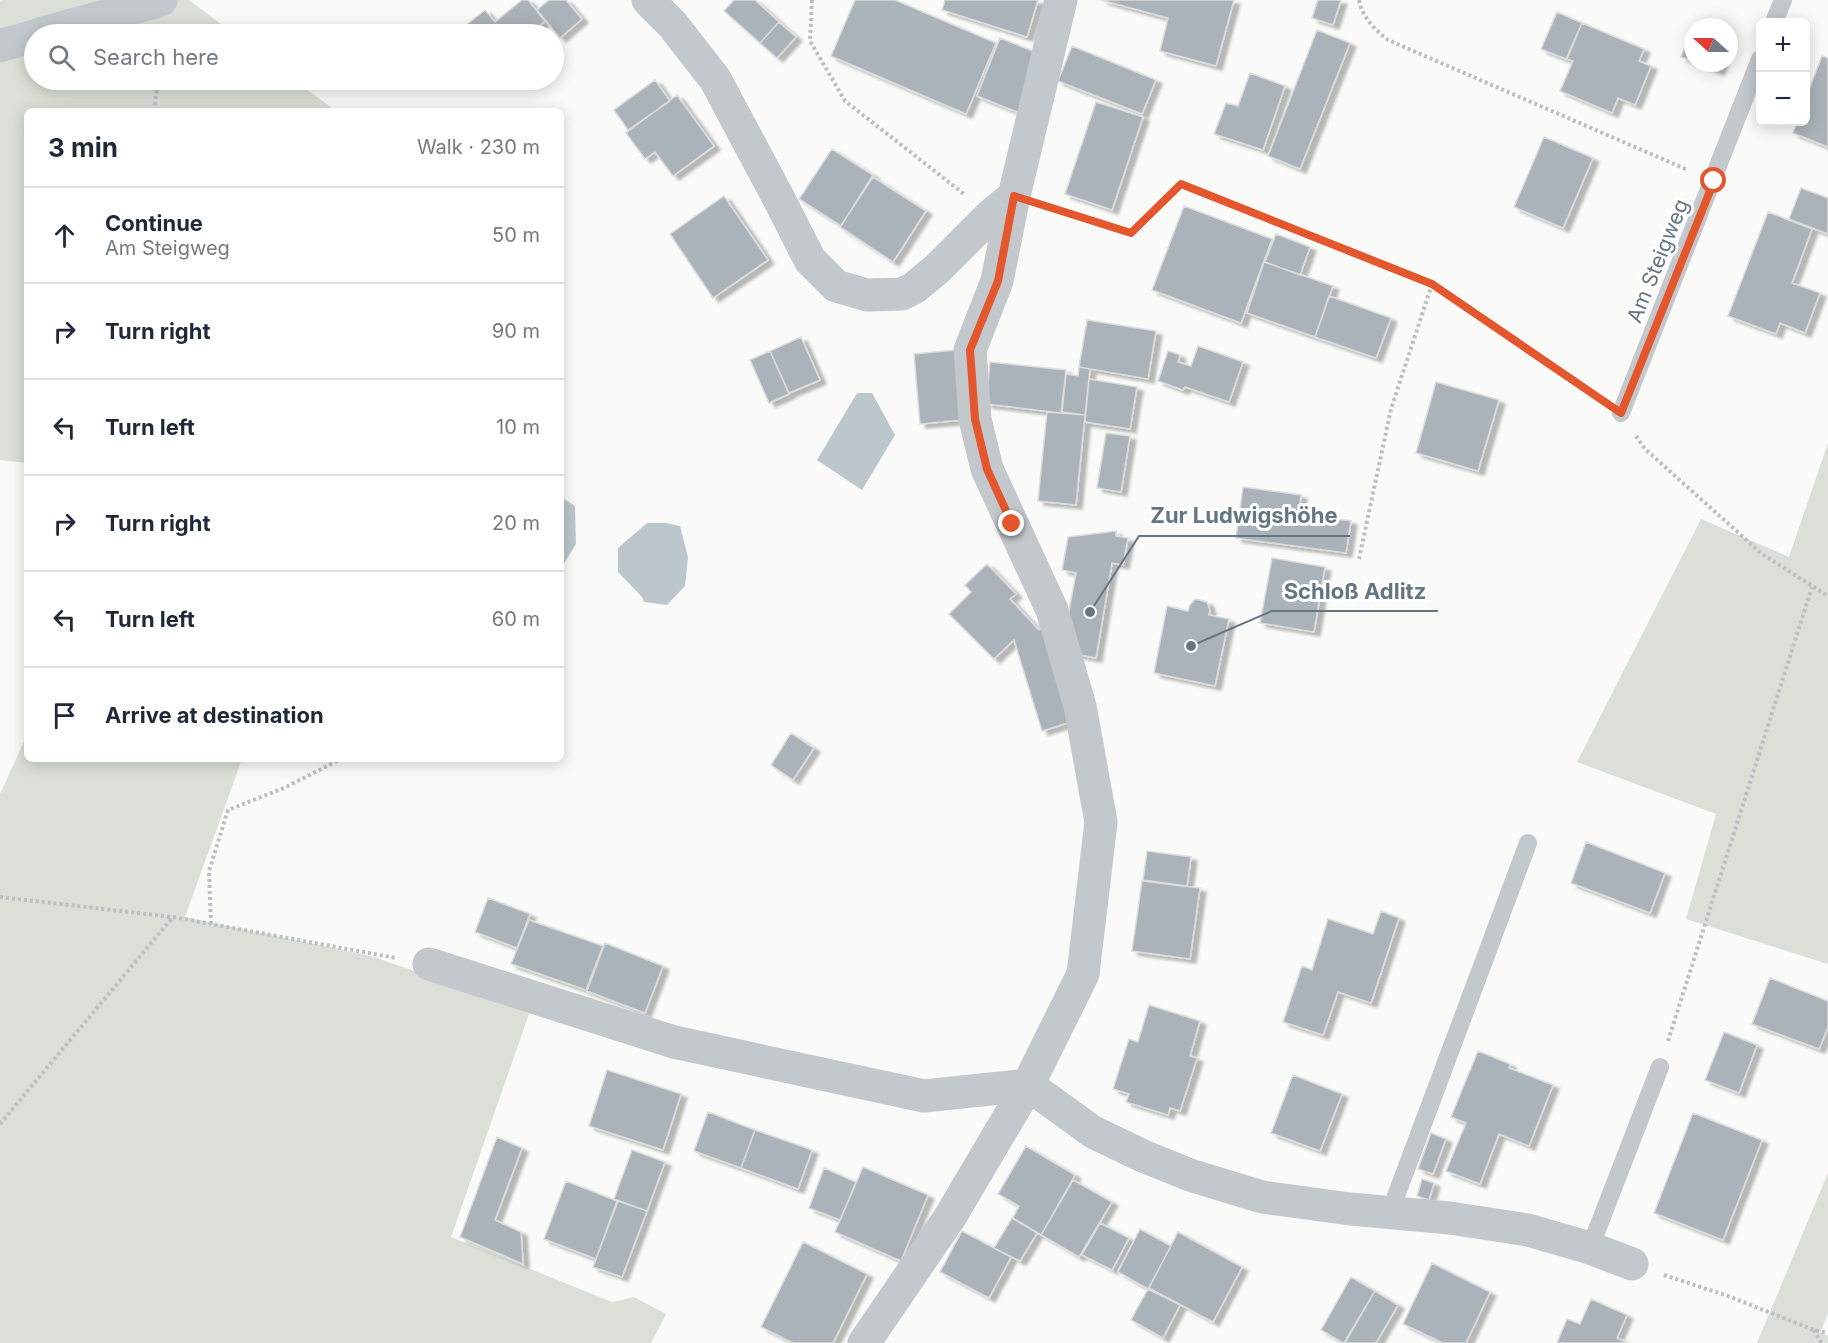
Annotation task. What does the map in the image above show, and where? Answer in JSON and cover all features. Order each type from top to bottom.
[{"type":"street","points":[[76,24],[161,0]]},
{"type":"street","points":[[648,0],[672,24],[715,79],[810,260],[836,286],[867,295],[902,294],[914,288],[937,268],[1002,205]]},
{"type":"street","points":[[864,1343],[950,1217],[1028,1085],[1083,974],[1101,822],[1080,706],[1052,610],[987,469],[975,419],[970,350],[998,281],[1002,205],[1060,0]]},
{"type":"street","points":[[0,46],[24,39]]},
{"type":"street","points":[[429,964],[674,1042],[924,1096],[1028,1085],[1093,1132],[1143,1156],[1190,1175],[1262,1197],[1350,1209],[1450,1218],[1528,1230],[1590,1248],[1632,1264]]},
{"type":"lane","points":[[1776,18],[1783,0]]},
{"type":"lane","name":"Am Steigweg","points":[[1621,413],[1756,72]]},
{"type":"lane","points":[[1390,1212],[1528,843]]},
{"type":"lane","points":[[1590,1248],[1660,1068]]},
{"type":"path","points":[[812,0],[810,40],[845,101],[1002,205],[1131,233],[1181,184],[1432,284],[1621,413],[1645,449],[1762,555],[1828,596]]},
{"type":"path","points":[[1359,0],[1366,17],[1375,30],[1388,40],[1714,181]]},
{"type":"path","points":[[154,108],[157,90]]},
{"type":"path","points":[[1359,559],[1391,409],[1432,284]]},
{"type":"path","points":[[1660,1068],[1812,587]]},
{"type":"path","points":[[211,924],[209,871],[228,810],[284,788],[335,762]]},
{"type":"path","points":[[0,897],[173,917],[429,964]]},
{"type":"path","points":[[0,1124],[173,917]]},
{"type":"path","points":[[1632,1264],[1728,1296],[1828,1334]]},
{"type":"path","points":[[1814,1330],[1821,1343]]},
{"type":"shaded area","points":[[189,0],[221,24],[24,24],[24,90],[308,90],[332,108],[24,108],[24,463],[0,460],[0,1]]},
{"type":"shaded area","points":[[857,393],[872,393],[895,435],[862,490],[817,460]]},
{"type":"shaded area","points":[[1828,443],[1828,964],[1686,919],[1716,814],[1577,762],[1701,519],[1789,557]]},
{"type":"shaded area","points":[[564,499],[575,506],[576,544],[564,563]]},
{"type":"shaded area","points":[[647,523],[680,526],[688,557],[685,586],[667,605],[644,602],[618,572],[618,548]]},
{"type":"shaded area","points":[[24,742],[24,762],[241,762],[185,917],[371,956],[530,1011],[451,1237],[612,1302],[634,1297],[666,1314],[651,1343],[0,1343],[0,794]]},
{"type":"shaded area","points":[[1828,1173],[1828,1314],[1820,1333],[1828,1336],[1828,1343],[1757,1343]]},
{"type":"building","points":[[522,0],[528,0],[545,21],[541,24],[468,24],[485,10],[495,22]]},
{"type":"building","points":[[549,0],[566,0],[582,19],[564,35],[564,24],[548,24],[537,10]]},
{"type":"building","points":[[734,0],[755,0],[779,22],[760,43],[724,11]]},
{"type":"building","points":[[855,0],[895,0],[996,43],[966,114],[831,56]]},
{"type":"building","points":[[945,0],[1038,0],[1027,37],[942,10]]},
{"type":"building","points":[[1101,0],[1234,0],[1216,66],[1160,51],[1168,18]]},
{"type":"building","points":[[1318,0],[1341,0],[1333,25],[1312,18]]},
{"type":"building","points":[[1557,12],[1582,23],[1566,59],[1541,49]]},
{"type":"building","points":[[779,22],[796,37],[777,58],[760,43]]},
{"type":"building","points":[[1582,23],[1644,49],[1639,61],[1651,66],[1635,105],[1618,98],[1612,113],[1560,91],[1573,61],[1567,59]]},
{"type":"building","points":[[1317,30],[1350,43],[1300,169],[1268,156]]},
{"type":"building","points":[[1000,38],[1043,55],[1020,113],[977,96]]},
{"type":"building","points":[[1072,46],[1156,80],[1142,114],[1058,81]]},
{"type":"building","points":[[1822,56],[1828,58],[1828,147],[1793,133],[1796,126],[1810,126],[1810,88]]},
{"type":"building","points":[[1250,73],[1285,86],[1263,150],[1214,134],[1226,103],[1238,106]]},
{"type":"building","points":[[655,80],[670,101],[628,130],[614,110]]},
{"type":"building","points":[[677,95],[714,146],[673,176],[655,152],[645,159],[626,133]]},
{"type":"building","points":[[1096,102],[1143,117],[1112,210],[1065,194]]},
{"type":"building","points":[[1544,137],[1593,158],[1563,228],[1514,207]]},
{"type":"building","points":[[832,149],[873,175],[841,226],[799,199]]},
{"type":"building","points":[[873,177],[926,211],[893,262],[840,227]]},
{"type":"building","points":[[1801,188],[1828,198],[1828,234],[1789,219]]},
{"type":"building","points":[[724,196],[768,260],[713,298],[670,234]]},
{"type":"building","points":[[1184,206],[1272,239],[1241,323],[1152,290]]},
{"type":"building","points":[[1768,212],[1812,229],[1792,283],[1820,293],[1805,333],[1780,323],[1776,334],[1728,316]]},
{"type":"building","points":[[1276,234],[1310,247],[1300,275],[1265,262]]},
{"type":"building","points":[[1264,262],[1333,286],[1315,337],[1247,313]]},
{"type":"building","points":[[1329,296],[1391,318],[1376,358],[1315,337]]},
{"type":"building","points":[[1087,320],[1156,331],[1148,379],[1079,367]]},
{"type":"building","points":[[801,337],[820,380],[789,393],[770,351]]},
{"type":"building","points":[[1198,346],[1243,362],[1229,402],[1185,387],[1183,390],[1158,381],[1168,351],[1180,355],[1178,362],[1191,366]]},
{"type":"building","points":[[956,350],[962,420],[920,424],[914,354]]},
{"type":"building","points":[[770,351],[789,394],[769,403],[750,360]]},
{"type":"building","points":[[990,362],[1066,370],[1061,413],[986,404]]},
{"type":"building","points":[[1079,367],[1090,369],[1085,415],[1062,412],[1066,374],[1078,376]]},
{"type":"building","points":[[1089,379],[1137,387],[1130,429],[1085,422]]},
{"type":"building","points":[[1436,382],[1499,400],[1478,471],[1416,453]]},
{"type":"building","points":[[1047,412],[1085,415],[1076,505],[1038,501]]},
{"type":"building","points":[[1106,433],[1130,436],[1121,492],[1097,488]]},
{"type":"building","points":[[1243,487],[1301,495],[1299,514],[1351,521],[1346,553],[1236,538]]},
{"type":"building","points":[[1116,531],[1116,536],[1128,538],[1123,565],[1112,563],[1096,658],[1075,654],[1066,627],[1076,573],[1062,570],[1068,537]]},
{"type":"building","points":[[1272,558],[1325,567],[1314,632],[1260,623]]},
{"type":"building","points":[[987,564],[1016,594],[1010,599],[1039,630],[1043,628],[1071,722],[1042,731],[1014,640],[994,659],[949,614],[971,592],[965,585]]},
{"type":"building","points":[[1195,599],[1207,602],[1209,615],[1229,619],[1215,686],[1154,673],[1167,606],[1188,611]]},
{"type":"building","points":[[791,733],[814,748],[793,780],[771,765]]},
{"type":"building","points":[[1586,842],[1665,873],[1650,913],[1571,883]]},
{"type":"building","points":[[1147,851],[1191,857],[1187,886],[1143,880]]},
{"type":"building","points":[[1142,881],[1200,888],[1190,959],[1132,951]]},
{"type":"building","points":[[488,898],[530,914],[517,948],[475,932]]},
{"type":"building","points":[[1381,911],[1399,918],[1371,1003],[1338,992],[1323,1035],[1283,1022],[1302,966],[1312,970],[1328,919],[1373,934]]},
{"type":"building","points":[[529,920],[603,946],[586,990],[511,964]]},
{"type":"building","points":[[605,943],[663,966],[645,1013],[587,991]]},
{"type":"building","points":[[1770,978],[1828,1001],[1828,1027],[1819,1049],[1752,1024]]},
{"type":"building","points":[[1149,1005],[1200,1021],[1190,1056],[1197,1058],[1180,1111],[1170,1108],[1168,1115],[1126,1102],[1129,1094],[1113,1089],[1129,1039],[1138,1042]]},
{"type":"building","points":[[1724,1032],[1757,1045],[1739,1093],[1705,1080]]},
{"type":"building","points":[[1478,1051],[1510,1064],[1509,1068],[1553,1085],[1529,1146],[1499,1134],[1480,1184],[1446,1171],[1466,1123],[1451,1117]]},
{"type":"building","points":[[607,1070],[681,1094],[663,1150],[589,1126]]},
{"type":"building","points":[[1293,1075],[1342,1094],[1320,1151],[1271,1133]]},
{"type":"building","points":[[708,1112],[755,1130],[741,1168],[694,1151]]},
{"type":"building","points":[[1693,1113],[1762,1140],[1723,1240],[1654,1213]]},
{"type":"building","points":[[755,1130],[812,1150],[798,1189],[741,1168]]},
{"type":"building","points":[[1431,1133],[1446,1139],[1433,1174],[1418,1169]]},
{"type":"building","points":[[497,1137],[522,1148],[495,1220],[521,1232],[523,1264],[460,1237]]},
{"type":"building","points":[[1026,1146],[1075,1175],[1041,1235],[1013,1218],[1019,1206],[998,1194]]},
{"type":"building","points":[[632,1150],[665,1162],[647,1211],[614,1199]]},
{"type":"building","points":[[863,1167],[928,1195],[901,1261],[835,1232]]},
{"type":"building","points":[[824,1168],[856,1182],[840,1220],[809,1208]]},
{"type":"building","points":[[1422,1179],[1434,1183],[1429,1200],[1417,1196]]},
{"type":"building","points":[[1073,1180],[1112,1202],[1079,1257],[1041,1235]]},
{"type":"building","points":[[566,1181],[617,1201],[596,1259],[544,1239]]},
{"type":"building","points":[[618,1201],[647,1211],[622,1277],[593,1267]]},
{"type":"building","points":[[1012,1218],[1037,1233],[1020,1261],[994,1248]]},
{"type":"building","points":[[1100,1223],[1129,1238],[1112,1270],[1082,1255]]},
{"type":"building","points":[[1140,1229],[1171,1246],[1148,1289],[1118,1272]]},
{"type":"building","points":[[962,1231],[1011,1257],[989,1298],[940,1272]]},
{"type":"building","points":[[1178,1232],[1242,1267],[1213,1322],[1149,1288]]},
{"type":"building","points":[[803,1242],[867,1274],[833,1343],[793,1343],[761,1327]]},
{"type":"building","points":[[1432,1263],[1490,1292],[1466,1343],[1443,1343],[1403,1324]]},
{"type":"building","points":[[1351,1277],[1375,1291],[1343,1343],[1321,1330]]},
{"type":"building","points":[[1148,1289],[1180,1305],[1163,1338],[1131,1320]]},
{"type":"building","points":[[1375,1291],[1398,1305],[1376,1343],[1345,1343]]},
{"type":"building","points":[[1591,1299],[1627,1315],[1617,1338],[1628,1343],[1557,1343],[1567,1319],[1580,1324]]},
{"type":"place","name":"Zur Ludwigshöhe","points":[[1090,612]]},
{"type":"place","name":"Schloß Adlitz","points":[[1191,646]]},
{"type":"route","points":[[1012,524],[987,469],[975,419],[970,350],[998,281],[1014,196],[1131,233],[1181,184],[1432,284],[1621,413],[1714,181]]}]
